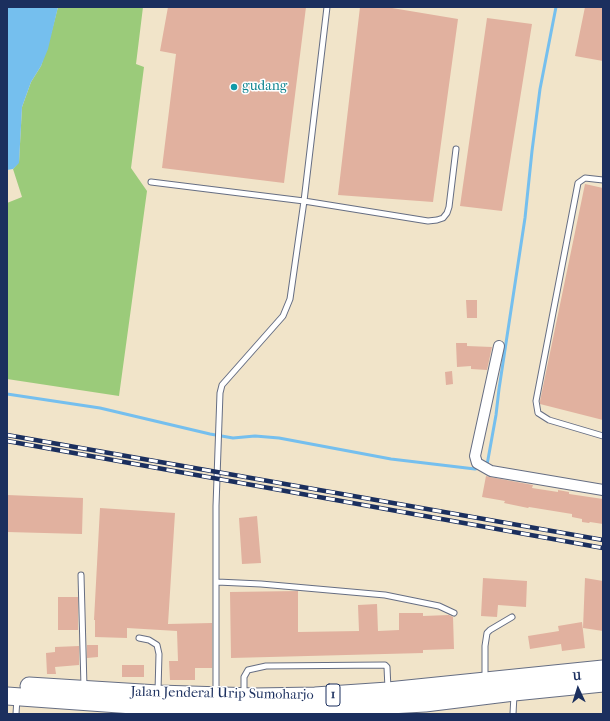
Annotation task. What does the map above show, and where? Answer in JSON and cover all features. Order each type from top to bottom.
[{"type":"highway","name":"Jalan Jenderal Urip Sumoharjo","points":[[389,702],[485,682],[603,669]]},
{"type":"highway","name":"Jalan Jenderal Urip Sumoharjo","points":[[12,698],[244,707],[315,696],[425,706],[514,692],[603,683]]},
{"type":"highway","name":"Jalan Jenderal Urip Sumoharjo","points":[[12,698],[84,690],[158,694],[211,705]]},
{"type":"street","points":[[499,346],[475,456],[477,463],[491,471],[603,490]]},
{"type":"lane","points":[[211,705],[217,582],[216,506],[220,392],[222,385],[283,316],[290,299],[304,201],[328,7]]},
{"type":"lane","points":[[151,182],[304,201],[428,221],[442,218],[447,213],[456,149]]},
{"type":"lane","points":[[603,180],[586,178],[578,182],[536,401],[538,413],[549,420],[603,436]]},
{"type":"lane","points":[[81,575],[84,690]]},
{"type":"lane","points":[[217,582],[261,584],[385,595],[439,606],[454,613]]},
{"type":"lane","points":[[485,682],[485,646],[487,633],[512,617]]},
{"type":"lane","points":[[139,638],[148,640],[157,645],[159,654],[158,694]]},
{"type":"lane","points":[[244,707],[244,677],[248,670],[266,666],[385,665],[387,667],[389,702]]},
{"type":"lane","points":[[513,714],[514,692]]},
{"type":"green space","points":[[58,7],[143,7],[136,64],[144,67],[131,168],[147,191],[119,396],[7,379],[7,203],[22,197],[13,169],[19,162],[22,107],[31,82],[41,66]]},
{"type":"water","points":[[7,7],[58,7],[48,49],[41,66],[31,82],[22,107],[19,163],[13,169],[7,170]]},
{"type":"building","name":"gudang","points":[[168,7],[306,7],[284,183],[162,168],[176,54],[160,51]]},
{"type":"building","points":[[360,7],[386,7],[458,19],[433,202],[338,195]]},
{"type":"building","points":[[585,7],[603,7],[603,61],[575,56]]},
{"type":"building","points":[[487,18],[532,24],[502,211],[460,206]]},
{"type":"building","points":[[585,184],[603,188],[603,420],[540,404]]},
{"type":"building","points":[[466,300],[477,300],[477,318],[467,318]]},
{"type":"building","points":[[456,343],[467,343],[467,346],[492,347],[487,370],[471,369],[471,366],[457,367]]},
{"type":"building","points":[[452,371],[453,384],[446,385],[445,372]]},
{"type":"building","points":[[486,476],[533,485],[532,488],[558,492],[558,490],[569,492],[569,494],[603,499],[603,524],[582,522],[582,519],[572,517],[572,514],[528,508],[504,503],[505,501],[482,497]]},
{"type":"building","points":[[7,495],[83,498],[82,534],[7,532]]},
{"type":"building","points":[[100,508],[175,513],[168,624],[212,623],[212,668],[195,668],[195,680],[170,680],[169,661],[178,661],[177,631],[127,628],[127,638],[95,637],[94,620]]},
{"type":"building","points":[[257,516],[261,563],[242,564],[239,518]]},
{"type":"building","points":[[483,578],[527,581],[526,607],[498,605],[497,617],[481,616]]},
{"type":"building","points":[[585,578],[603,581],[603,631],[583,628]]},
{"type":"building","points":[[298,591],[298,632],[359,631],[358,605],[377,604],[378,631],[399,630],[399,613],[423,613],[423,616],[449,615],[453,617],[454,649],[423,650],[423,653],[231,658],[230,592]]},
{"type":"building","points":[[58,597],[78,597],[78,630],[58,630]]},
{"type":"building","points":[[582,622],[585,648],[562,651],[561,644],[530,649],[528,636],[559,631],[558,626]]},
{"type":"building","points":[[87,645],[98,645],[98,657],[87,658]]},
{"type":"building","points":[[79,646],[79,665],[55,667],[56,674],[47,674],[46,653],[55,652],[55,647]]},
{"type":"building","points":[[122,665],[144,665],[144,677],[122,677]]},
{"type":"waterway","points":[[486,465],[496,415],[525,218],[540,89],[556,7]]},
{"type":"waterway","points":[[7,394],[100,408],[233,438],[255,436],[279,438],[391,459],[475,469],[479,468]]},
{"type":"railway","points":[[7,435],[603,540]]},
{"type":"railway","points":[[7,441],[603,548]]},
{"type":"place","name":"gudang","points":[[234,87]]}]
